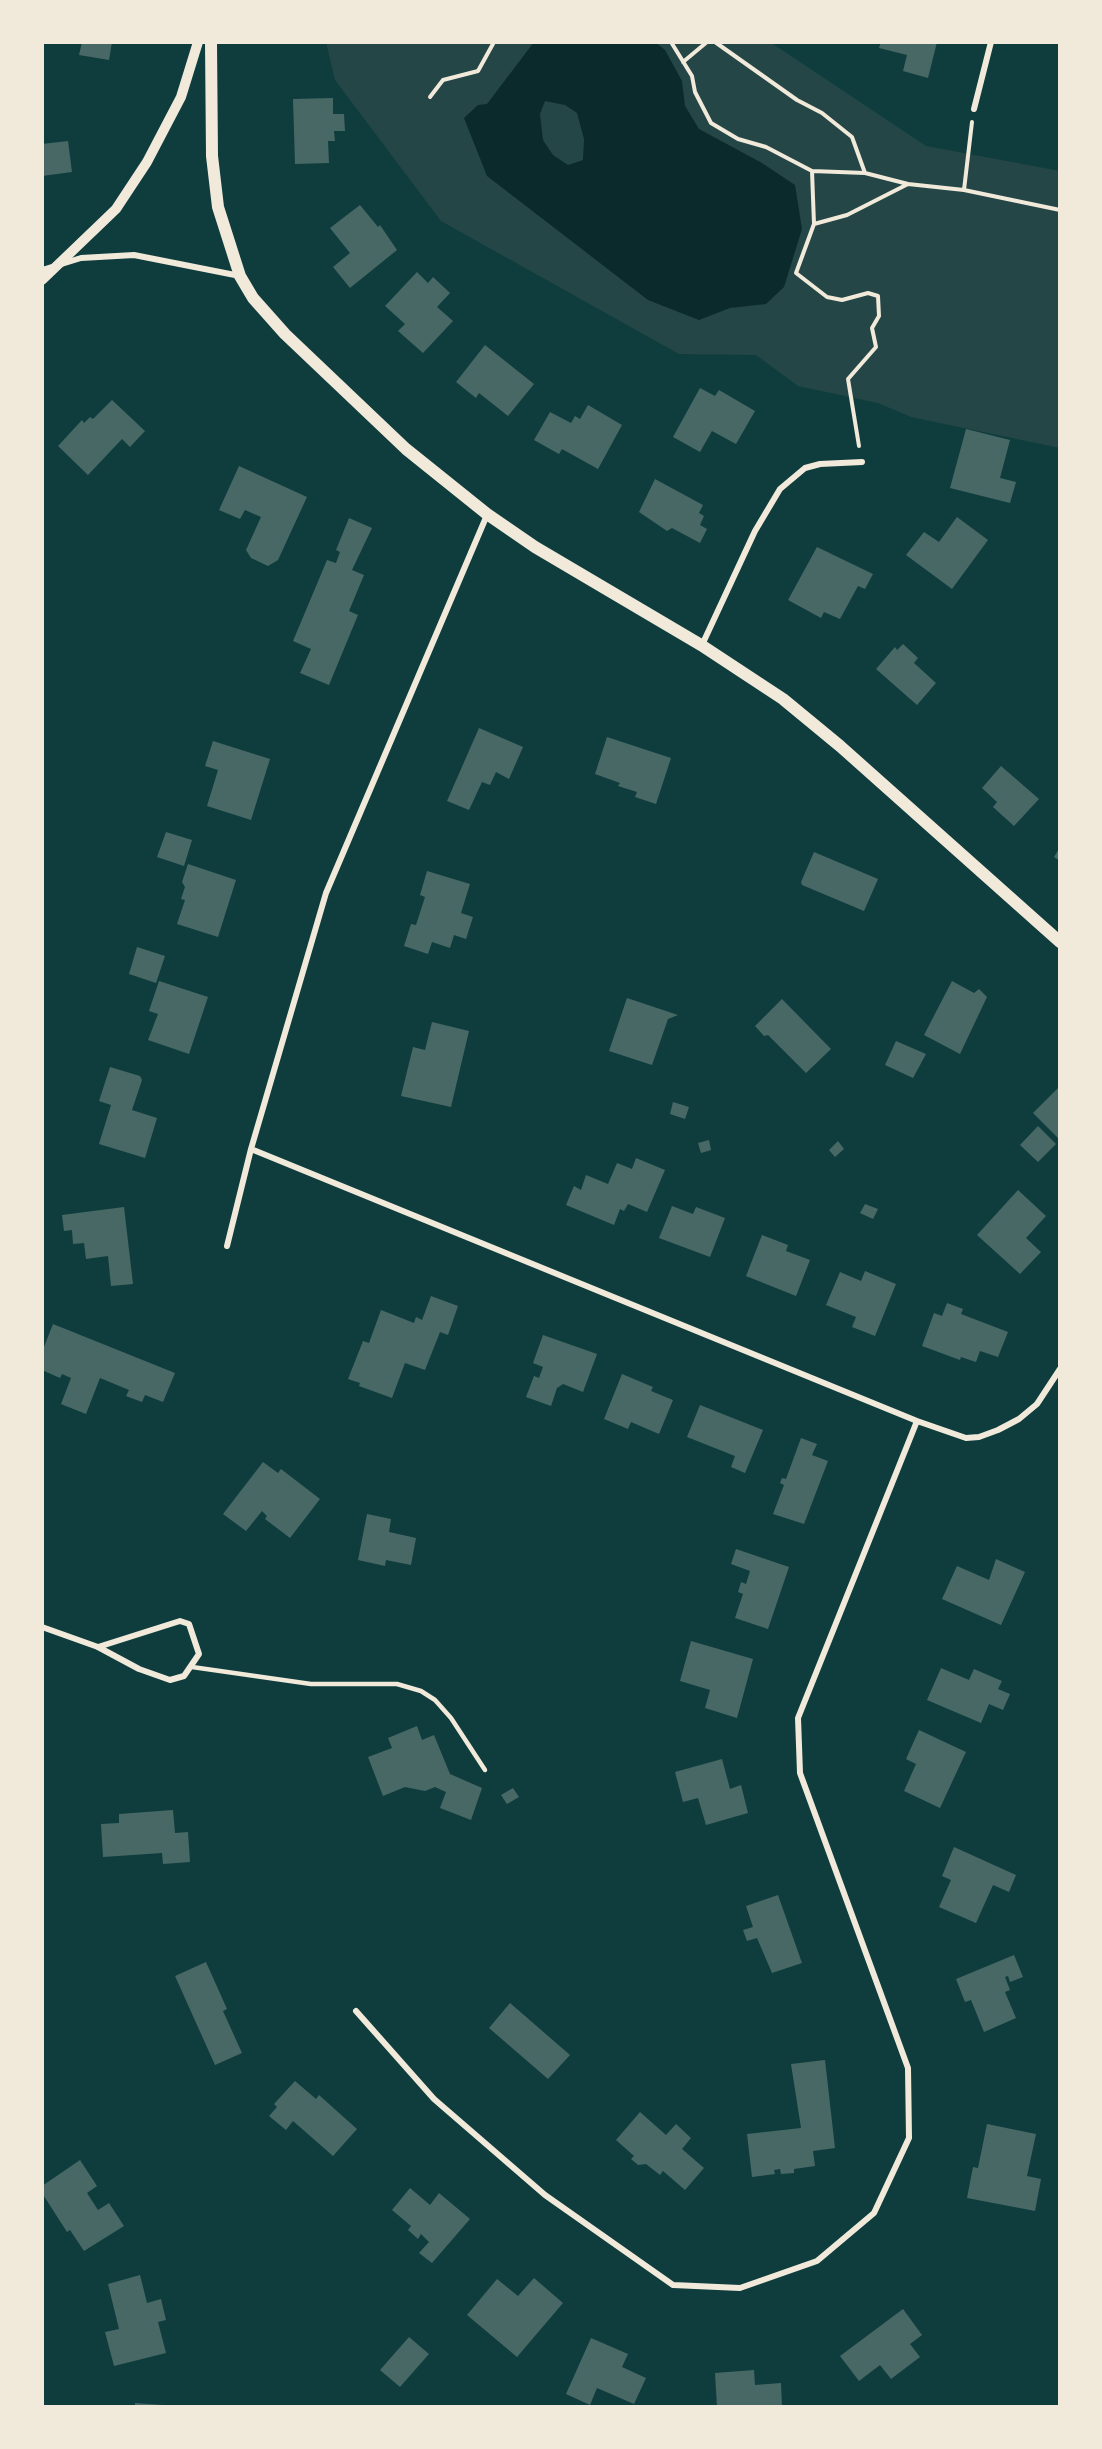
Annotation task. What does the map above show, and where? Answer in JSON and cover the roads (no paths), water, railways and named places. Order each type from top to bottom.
[{"type":"main road","points":[[211,42],[212,156],[218,207],[240,276],[253,298],[285,334],[406,449],[487,514],[587,580],[701,645],[783,699],[832,739],[1060,942]]},
{"type":"street","points":[[42,280],[116,209],[147,162],[181,97],[198,42]]},
{"type":"street","points":[[974,109],[991,42]]},
{"type":"street","points":[[42,270],[81,258],[134,255],[240,276]]},
{"type":"street","points":[[701,645],[755,531],[780,489],[805,468],[820,464],[862,462]]},
{"type":"street","points":[[227,1246],[251,1149],[326,893],[487,514]]},
{"type":"street","points":[[251,1149],[917,1421],[966,1438],[979,1437],[1020,1419],[1037,1404],[1060,1369]]},
{"type":"street","points":[[356,2011],[443,2107],[545,2195],[673,2285],[740,2288],[817,2261],[874,2213],[909,2138],[908,2067],[801,1773],[798,1718],[917,1421]]},
{"type":"street","points":[[42,1627],[98,1647],[140,1669],[170,1680],[184,1676],[199,1654],[196,1639],[189,1624],[180,1621],[98,1647]]},
{"type":"lane","points":[[192,1666],[311,1684],[397,1684],[421,1691],[435,1700],[451,1718],[485,1770]]}]
